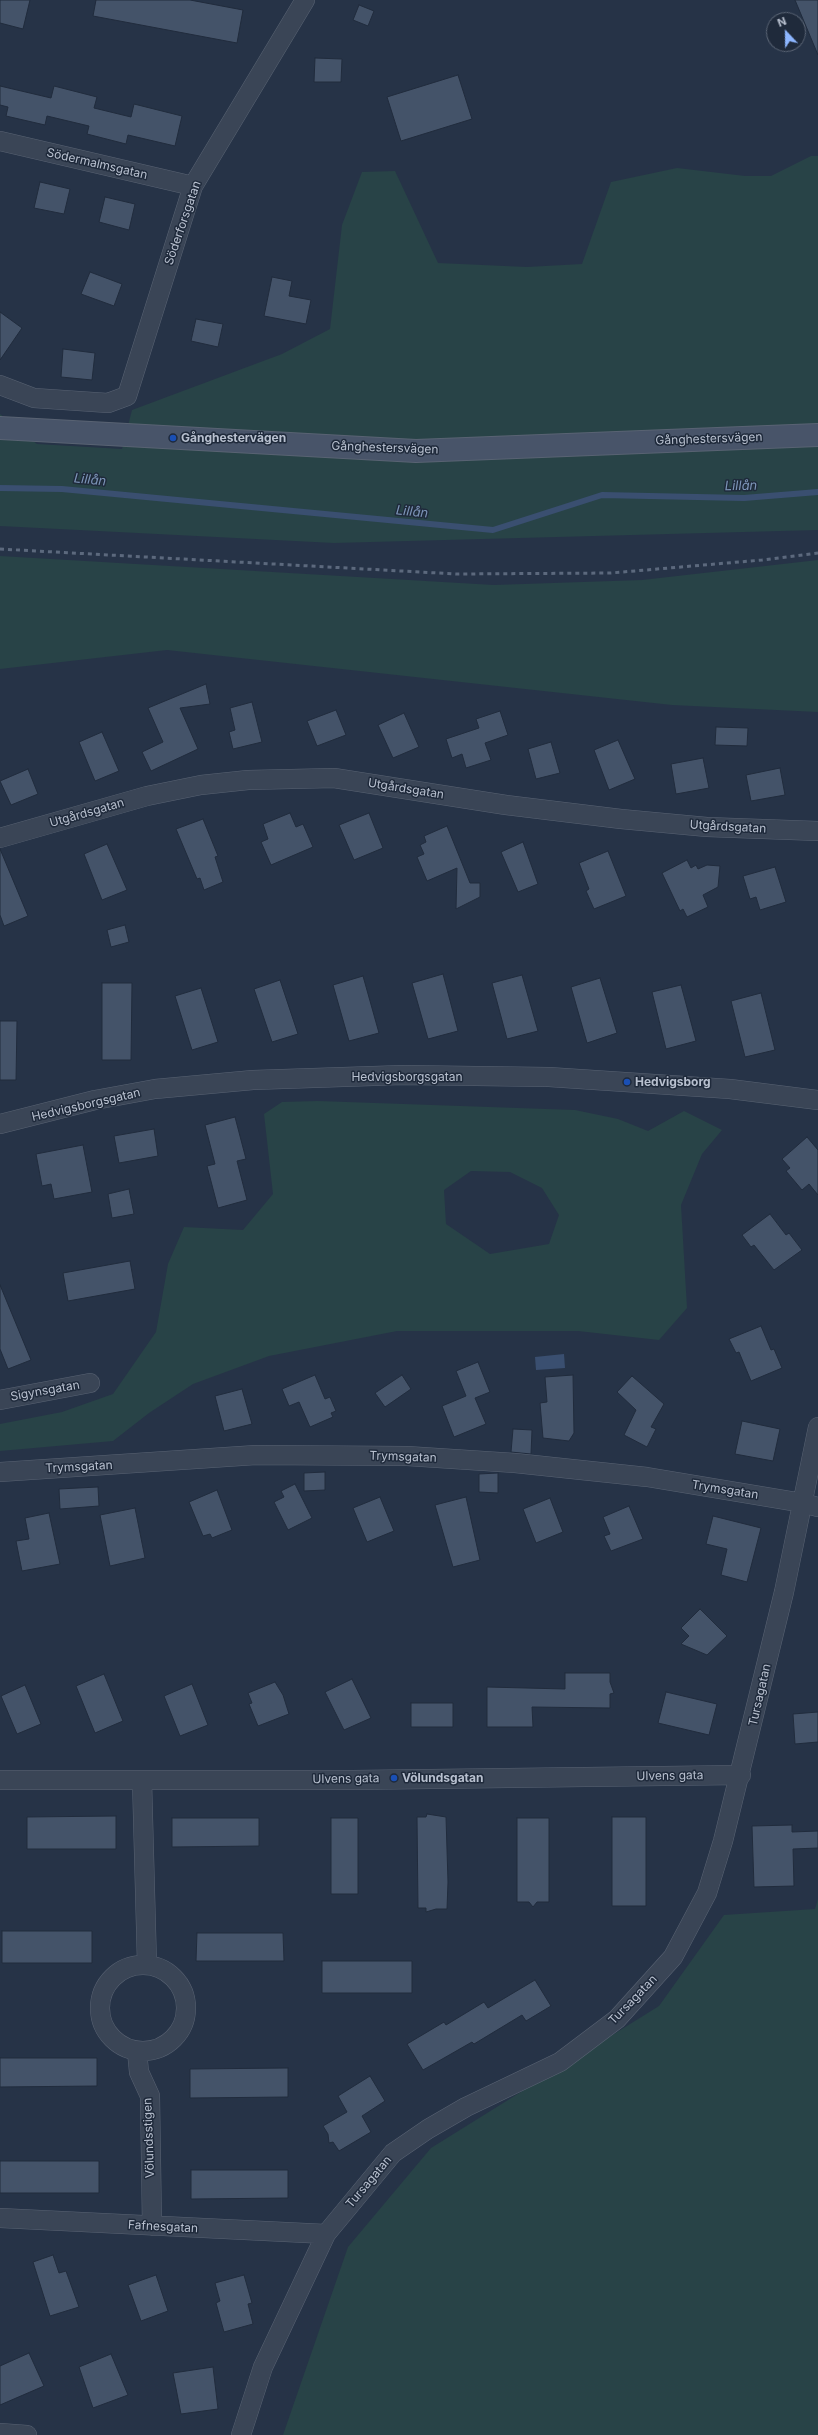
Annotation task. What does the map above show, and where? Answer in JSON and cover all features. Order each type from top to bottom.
[{"type":"street","name":"Söderforsgatan","points":[[0,385],[34,398],[108,403],[127,396],[193,186],[305,0]]},
{"type":"street","name":"Södermalmsgatan","points":[[0,141],[193,186]]},
{"type":"street","name":"Gånghestersvägen","points":[[0,428],[416,451],[818,435]]},
{"type":"street","name":"Utgårdsgatan","points":[[0,838],[147,796],[201,785],[248,780],[334,778],[506,805],[621,819],[707,827],[818,832]]},
{"type":"street","name":"Hedvigsborgsgatan","points":[[0,1124],[95,1100],[154,1089],[261,1079],[403,1075],[549,1077],[730,1089],[818,1100]]},
{"type":"street","name":"Sigynsgatan","points":[[0,1400],[90,1383]]},
{"type":"street","name":"Tursagatan","points":[[241,2435],[263,2367],[326,2234],[393,2153],[428,2129],[466,2107],[560,2062],[617,2019],[668,1963],[707,1893],[741,1775],[810,1505],[818,1427]]},
{"type":"street","name":"Trymsgatan","points":[[0,1472],[256,1455],[407,1456],[515,1463],[639,1476],[810,1505]]},
{"type":"street","name":"Ulvens gata","points":[[0,1780],[353,1780],[741,1775]]},
{"type":"street","points":[[142,1780],[147,1965]]},
{"type":"street","points":[[147,1965],[161,1968],[174,1977],[183,1989],[187,2004],[185,2022],[177,2035],[166,2045],[152,2051],[137,2051],[128,2049],[115,2041],[105,2029],[100,2015],[101,1997],[108,1983],[118,1972],[132,1966],[147,1965]]},
{"type":"street","name":"Völundsstigen","points":[[137,2051],[139,2072],[150,2096],[152,2226]]},
{"type":"street","name":"Fafnesgatan","points":[[0,2218],[326,2234]]},
{"type":"street","points":[[0,2433],[27,2435]]},
{"type":"green space","points":[[811,156],[818,156],[818,530],[334,543],[0,526],[0,414],[37,444],[122,449],[132,410],[282,354],[330,329],[342,225],[362,172],[395,171],[438,263],[527,267],[582,264],[611,182],[677,168],[745,176],[771,176]]},
{"type":"green space","points":[[0,556],[494,585],[642,580],[818,560],[818,712],[672,705],[167,650],[0,669]]},
{"type":"green space","points":[[318,1101],[575,1110],[618,1119],[648,1131],[684,1111],[722,1130],[702,1154],[681,1205],[687,1308],[659,1340],[578,1331],[397,1331],[269,1356],[193,1384],[149,1413],[113,1441],[0,1451],[0,1424],[62,1412],[113,1394],[156,1332],[168,1264],[184,1227],[243,1230],[273,1194],[264,1114],[282,1102]],"holes":[[[471,1171],[510,1172],[542,1188],[559,1215],[549,1244],[490,1254],[446,1224],[444,1190]]]},
{"type":"green space","points":[[818,1899],[818,2435],[283,2435],[348,2247],[431,2148],[659,2006],[724,1915],[815,1909]]},
{"type":"water","points":[[564,1354],[565,1368],[536,1370],[535,1357]]},
{"type":"building","points":[[0,0],[30,0],[23,29],[0,23]]},
{"type":"building","points":[[96,0],[190,0],[243,10],[237,43],[93,16]]},
{"type":"building","points":[[795,0],[818,0],[818,55],[806,26],[806,12],[800,12]]},
{"type":"building","points":[[359,5],[374,11],[368,26],[353,20]]},
{"type":"building","points":[[315,58],[342,59],[341,82],[314,82]]},
{"type":"building","points":[[458,75],[472,119],[401,141],[387,97]]},
{"type":"building","points":[[0,86],[51,98],[54,86],[97,97],[94,108],[131,117],[134,104],[182,116],[175,146],[128,135],[126,144],[87,134],[89,126],[47,116],[45,125],[6,116],[8,107],[0,105]]},
{"type":"building","points":[[40,182],[70,189],[64,214],[34,208]]},
{"type":"building","points":[[105,197],[135,204],[129,230],[99,222]]},
{"type":"building","points":[[90,272],[122,284],[114,306],[81,294]]},
{"type":"building","points":[[272,277],[292,281],[289,296],[311,300],[306,324],[264,316]]},
{"type":"building","points":[[0,312],[22,328],[0,360]]},
{"type":"building","points":[[196,319],[223,324],[218,347],[191,341]]},
{"type":"building","points":[[63,349],[95,353],[92,380],[61,377]]},
{"type":"building","points":[[206,684],[210,704],[180,708],[198,749],[151,771],[142,752],[163,742],[148,708]]},
{"type":"building","points":[[252,702],[262,742],[233,749],[229,732],[235,730],[230,708]]},
{"type":"building","points":[[336,710],[346,735],[317,746],[307,721]]},
{"type":"building","points":[[500,711],[508,735],[485,743],[491,760],[466,768],[462,754],[452,758],[446,739],[479,728],[476,719]]},
{"type":"building","points":[[404,713],[419,747],[393,758],[378,725]]},
{"type":"building","points":[[716,727],[748,728],[747,746],[715,745]]},
{"type":"building","points":[[102,732],[119,771],[95,781],[79,742]]},
{"type":"building","points":[[618,740],[635,779],[609,790],[594,750]]},
{"type":"building","points":[[551,742],[560,773],[536,779],[528,749]]},
{"type":"building","points":[[703,758],[709,788],[676,794],[671,764]]},
{"type":"building","points":[[780,768],[785,795],[751,801],[746,775]]},
{"type":"building","points":[[28,769],[38,794],[11,805],[0,781]]},
{"type":"building","points":[[290,813],[296,827],[303,824],[313,847],[271,865],[261,842],[268,839],[263,824]]},
{"type":"building","points":[[369,813],[383,848],[354,860],[339,825]]},
{"type":"building","points":[[203,819],[218,856],[215,857],[223,882],[204,890],[200,878],[197,879],[176,829]]},
{"type":"building","points":[[447,826],[470,883],[480,883],[480,897],[456,909],[457,868],[427,881],[417,857],[424,854],[420,845],[426,842],[424,836]]},
{"type":"building","points":[[523,842],[538,884],[518,892],[501,852]]},
{"type":"building","points":[[107,844],[127,890],[102,900],[84,854]]},
{"type":"building","points":[[0,849],[28,916],[4,926],[0,915]]},
{"type":"building","points":[[608,851],[626,896],[594,909],[586,891],[589,889],[579,863]]},
{"type":"building","points":[[687,860],[691,868],[696,865],[698,869],[707,865],[720,866],[718,887],[703,895],[708,907],[687,917],[683,909],[680,911],[662,873]]},
{"type":"building","points":[[775,867],[786,902],[760,910],[756,897],[750,899],[743,876]]},
{"type":"building","points":[[125,925],[129,942],[111,947],[107,930]]},
{"type":"building","points":[[443,974],[458,1031],[428,1039],[412,983]]},
{"type":"building","points":[[522,975],[538,1031],[507,1039],[492,983]]},
{"type":"building","points":[[363,976],[379,1033],[349,1041],[333,985]]},
{"type":"building","points":[[600,978],[617,1033],[587,1043],[571,987]]},
{"type":"building","points":[[280,980],[298,1034],[272,1042],[254,989]]},
{"type":"building","points":[[102,983],[132,983],[131,1060],[102,1060]]},
{"type":"building","points":[[681,985],[696,1041],[666,1049],[652,992]]},
{"type":"building","points":[[201,988],[218,1042],[192,1050],[175,996]]},
{"type":"building","points":[[761,993],[775,1050],[745,1057],[731,1001]]},
{"type":"building","points":[[0,1021],[17,1021],[16,1080],[0,1080]]},
{"type":"building","points":[[235,1117],[246,1159],[237,1161],[247,1200],[218,1208],[207,1166],[215,1164],[205,1125]]},
{"type":"building","points":[[154,1129],[158,1156],[119,1163],[114,1136]]},
{"type":"building","points":[[807,1137],[818,1150],[818,1195],[809,1184],[802,1190],[786,1171],[790,1168],[782,1159]]},
{"type":"building","points":[[83,1145],[92,1192],[54,1199],[51,1184],[42,1186],[36,1154]]},
{"type":"building","points":[[129,1189],[134,1214],[112,1218],[108,1194]]},
{"type":"building","points":[[770,1214],[786,1235],[789,1233],[802,1250],[774,1270],[754,1245],[751,1247],[742,1235]]},
{"type":"building","points":[[130,1261],[135,1289],[68,1301],[63,1273]]},
{"type":"building","points":[[0,1285],[31,1360],[8,1369],[0,1349]]},
{"type":"building","points":[[761,1326],[771,1350],[774,1349],[782,1368],[751,1381],[739,1352],[736,1353],[729,1339]]},
{"type":"building","points":[[478,1362],[490,1392],[475,1398],[486,1424],[454,1437],[442,1406],[466,1396],[456,1371]]},
{"type":"building","points":[[315,1375],[325,1399],[330,1397],[336,1411],[331,1413],[333,1417],[310,1427],[299,1402],[289,1406],[282,1389]]},
{"type":"building","points":[[402,1375],[411,1389],[385,1407],[375,1393]]},
{"type":"building","points":[[573,1375],[574,1433],[569,1441],[543,1438],[540,1403],[547,1402],[545,1377]]},
{"type":"building","points":[[632,1376],[664,1404],[651,1427],[656,1429],[647,1447],[624,1435],[636,1410],[617,1392]]},
{"type":"building","points":[[242,1389],[252,1424],[224,1431],[215,1396]]},
{"type":"building","points":[[742,1421],[780,1429],[773,1461],[735,1454]]},
{"type":"building","points":[[513,1429],[532,1430],[531,1454],[511,1452]]},
{"type":"building","points":[[325,1472],[325,1490],[304,1491],[304,1473]]},
{"type":"building","points":[[498,1473],[498,1493],[479,1492],[479,1474]]},
{"type":"building","points":[[295,1484],[312,1518],[288,1530],[274,1502],[284,1497],[281,1491]]},
{"type":"building","points":[[98,1487],[99,1506],[60,1509],[59,1489]]},
{"type":"building","points":[[217,1490],[232,1530],[212,1538],[210,1534],[203,1536],[189,1502]]},
{"type":"building","points":[[380,1497],[394,1531],[367,1542],[353,1508]]},
{"type":"building","points":[[466,1497],[480,1560],[453,1567],[435,1505]]},
{"type":"building","points":[[550,1498],[563,1532],[536,1543],[523,1509]]},
{"type":"building","points":[[629,1506],[643,1539],[611,1551],[604,1536],[610,1534],[603,1517]]},
{"type":"building","points":[[135,1508],[145,1558],[110,1566],[100,1515]]},
{"type":"building","points":[[49,1513],[60,1564],[22,1571],[16,1541],[29,1539],[25,1518]]},
{"type":"building","points":[[713,1516],[761,1528],[747,1582],[721,1575],[727,1549],[706,1544]]},
{"type":"building","points":[[700,1609],[727,1636],[707,1655],[681,1644],[689,1636],[681,1628]]},
{"type":"building","points":[[565,1673],[610,1673],[610,1682],[614,1693],[610,1694],[610,1708],[532,1707],[533,1727],[487,1727],[487,1687],[565,1689]]},
{"type":"building","points":[[104,1674],[123,1721],[95,1733],[76,1686]]},
{"type":"building","points":[[352,1679],[371,1718],[344,1730],[325,1692]]},
{"type":"building","points":[[275,1682],[283,1695],[289,1714],[258,1726],[249,1704],[252,1703],[248,1693]]},
{"type":"building","points":[[192,1684],[208,1725],[180,1736],[164,1696]]},
{"type":"building","points":[[25,1685],[41,1724],[17,1734],[1,1696]]},
{"type":"building","points":[[666,1692],[717,1704],[709,1735],[658,1723]]},
{"type":"building","points":[[411,1703],[453,1703],[453,1727],[411,1727]]},
{"type":"building","points":[[818,1712],[818,1742],[795,1744],[793,1714]]},
{"type":"building","points":[[427,1814],[446,1817],[448,1882],[447,1909],[436,1909],[426,1912],[426,1908],[418,1908],[417,1817],[426,1817]]},
{"type":"building","points":[[116,1816],[116,1849],[27,1849],[27,1817]]},
{"type":"building","points":[[612,1817],[646,1817],[646,1906],[612,1906]]},
{"type":"building","points":[[172,1818],[259,1818],[259,1846],[172,1847]]},
{"type":"building","points":[[331,1818],[358,1818],[358,1894],[331,1894]]},
{"type":"building","points":[[517,1818],[549,1818],[549,1902],[537,1902],[533,1907],[529,1902],[517,1902]]},
{"type":"building","points":[[792,1825],[792,1832],[818,1831],[818,1848],[793,1849],[794,1886],[754,1887],[752,1826]]},
{"type":"building","points":[[2,1931],[92,1931],[92,1963],[2,1963]]},
{"type":"building","points":[[197,1933],[283,1933],[284,1961],[196,1961]]},
{"type":"building","points":[[322,1961],[412,1961],[412,1993],[322,1993]]},
{"type":"building","points":[[535,1980],[551,2006],[526,2021],[522,2015],[474,2044],[472,2042],[423,2070],[407,2044],[444,2022],[446,2025],[484,2002],[488,2008]]},
{"type":"building","points":[[0,2058],[97,2058],[97,2086],[0,2087]]},
{"type":"building","points":[[288,2068],[288,2097],[190,2098],[190,2069]]},
{"type":"building","points":[[370,2076],[385,2101],[362,2116],[371,2132],[339,2151],[333,2142],[329,2143],[328,2134],[323,2126],[347,2112],[338,2096]]},
{"type":"building","points":[[0,2161],[99,2161],[99,2193],[0,2193]]},
{"type":"building","points":[[191,2170],[288,2170],[288,2198],[191,2199]]},
{"type":"building","points":[[53,2255],[59,2273],[66,2271],[79,2307],[50,2316],[33,2262]]},
{"type":"building","points":[[156,2275],[168,2311],[141,2321],[128,2285]]},
{"type":"building","points":[[244,2275],[252,2303],[248,2304],[253,2324],[224,2332],[216,2303],[220,2301],[215,2283]]},
{"type":"building","points":[[29,2353],[44,2386],[0,2405],[0,2366]]},
{"type":"building","points":[[111,2354],[128,2395],[93,2408],[79,2367]]},
{"type":"building","points":[[213,2367],[218,2409],[181,2414],[173,2373]]},
{"type":"waterway","name":"Lillån","points":[[0,488],[62,489],[493,530],[602,495],[744,498],[818,492]]},
{"type":"railway","points":[[0,549],[456,574],[611,573],[762,560],[818,553]]},
{"type":"place","name":"Gånghestervägen","points":[[173,438]]},
{"type":"place","name":"Hedvigsborg","points":[[627,1082]]},
{"type":"place","name":"Völundsgatan","points":[[394,1778]]}]
